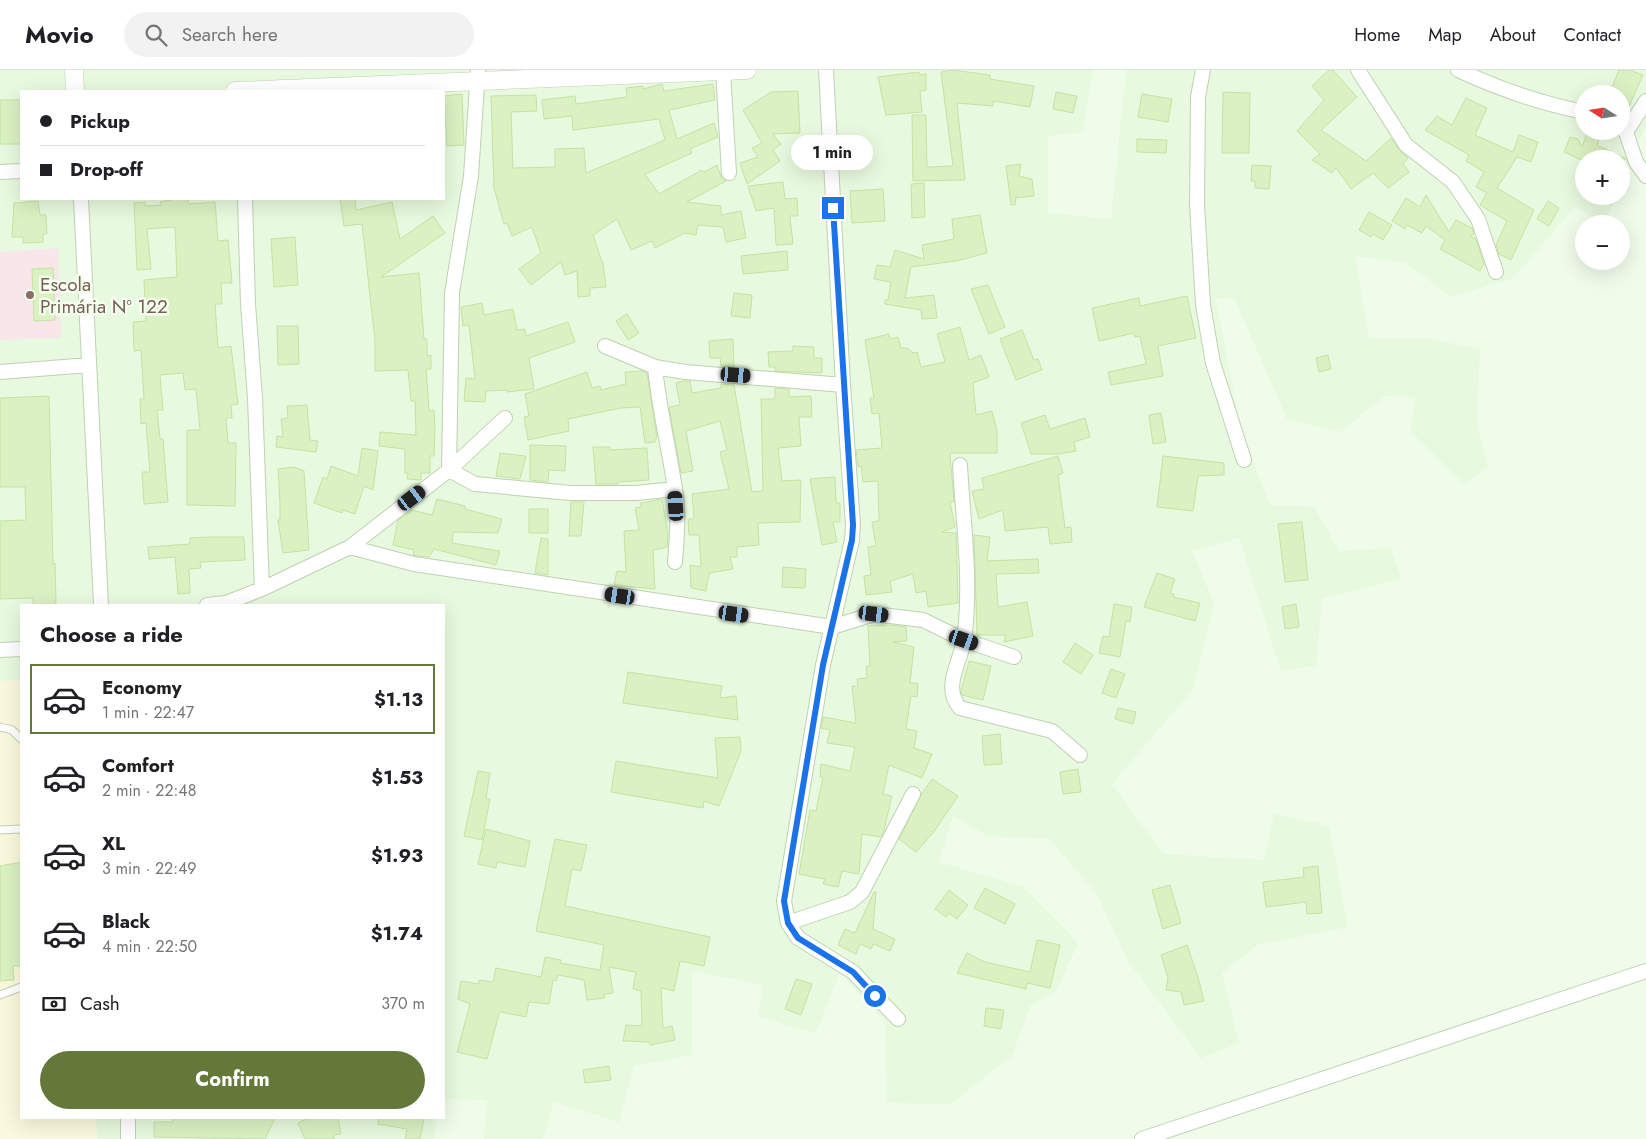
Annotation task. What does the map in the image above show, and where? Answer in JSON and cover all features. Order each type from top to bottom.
[{"type":"street","points":[[74,70],[75,90]]},
{"type":"street","points":[[252,90],[478,76],[747,70]]},
{"type":"street","points":[[826,70],[843,385],[853,525],[852,540],[832,627],[800,792],[784,901],[788,923],[798,938],[853,972],[898,1019]]},
{"type":"street","points":[[1203,70],[1198,97],[1198,205],[1203,305],[1213,363],[1244,460]]},
{"type":"street","points":[[1358,70],[1406,145],[1453,182],[1478,219],[1496,272]]},
{"type":"street","points":[[1458,70],[1495,87],[1544,104],[1575,110]]},
{"type":"street","points":[[724,71],[729,173]]},
{"type":"street","points":[[449,470],[452,293],[471,176],[478,76]]},
{"type":"street","points":[[1630,122],[1646,101]]},
{"type":"street","points":[[1628,140],[1636,162],[1646,176]]},
{"type":"street","points":[[0,172],[20,170]]},
{"type":"street","points":[[81,200],[101,604]]},
{"type":"street","points":[[245,200],[248,304],[255,398],[262,590]]},
{"type":"street","points":[[605,346],[655,367],[685,372],[843,385]]},
{"type":"street","points":[[0,372],[89,365]]},
{"type":"street","points":[[655,367],[659,407],[675,489],[678,522],[675,562]]},
{"type":"street","points":[[216,604],[226,603],[262,590],[350,547],[449,470],[505,418]]},
{"type":"street","points":[[960,465],[966,580],[964,640],[951,690],[953,700],[960,708],[1052,731],[1080,755]]},
{"type":"street","points":[[449,470],[463,480],[475,484],[560,492],[636,493],[675,489]]},
{"type":"street","points":[[350,547],[414,564],[832,627],[874,614],[923,620],[964,640],[1014,657]]},
{"type":"street","points":[[0,650],[20,649]]},
{"type":"street","points":[[788,923],[850,902],[862,892],[913,794]]},
{"type":"street","points":[[1142,1139],[1646,971]]},
{"type":"street","points":[[128,1119],[128,1139]]},
{"type":"lane","points":[[0,726],[12,730],[20,738]]},
{"type":"lane","points":[[0,830],[20,829]]},
{"type":"lane","points":[[0,995],[20,987]]},
{"type":"shaded area","points":[[0,70],[1093,70],[1083,132],[1048,136],[1048,213],[1111,219],[1126,70],[1646,70],[1646,126],[1630,162],[1630,150],[1575,150],[1575,205],[1612,205],[1609,215],[1588,215],[1576,206],[1513,278],[1451,297],[1406,263],[1355,256],[1369,338],[1425,338],[1480,349],[1477,423],[1488,466],[1464,484],[1411,432],[1415,397],[1385,396],[1340,432],[1287,419],[1234,298],[1216,299],[1241,431],[1270,505],[1314,506],[1339,551],[1390,548],[1402,578],[1322,599],[1316,666],[1281,671],[1239,538],[1192,551],[1214,603],[1193,690],[1112,784],[1163,854],[1264,860],[1274,814],[1329,826],[1348,927],[1257,945],[1222,973],[1239,1043],[1201,1058],[1128,961],[1097,894],[1049,839],[988,836],[953,816],[939,862],[1024,887],[1078,943],[1056,991],[1030,1006],[1012,1056],[950,1104],[887,1103],[885,1022],[840,972],[816,1033],[759,1017],[762,985],[692,971],[692,1055],[634,1066],[619,1122],[554,1102],[543,1139],[484,1139],[487,1100],[445,1099],[445,604],[20,604],[20,680],[0,681]]},
{"type":"shaded area","name":"Escola Primária Nº 122","points":[[58,248],[61,338],[0,340],[0,252]]},
{"type":"shaded area","points":[[20,680],[20,1119],[96,1119],[97,1139],[0,1139],[0,681]]},
{"type":"shaded area","points":[[96,1119],[436,1119],[434,1139],[97,1139]]},
{"type":"building","points":[[953,70],[990,75],[990,79],[1034,86],[1030,107],[993,101],[993,106],[957,103],[965,180],[913,181],[912,115],[926,115],[927,167],[953,166],[941,72]]},
{"type":"building","points":[[1329,70],[1333,70],[1357,97],[1321,130],[1366,161],[1391,138],[1399,150],[1408,158],[1403,164],[1409,172],[1388,188],[1373,173],[1351,189],[1336,168],[1332,173],[1312,160],[1320,154],[1297,131],[1324,100],[1312,86]]},
{"type":"building","points":[[1619,70],[1630,70],[1643,75],[1630,104],[1630,85],[1613,85]]},
{"type":"building","points":[[919,72],[920,75],[926,74],[926,90],[920,91],[922,112],[886,115],[878,77]]},
{"type":"building","points":[[662,84],[664,91],[713,84],[715,100],[669,110],[677,139],[714,123],[718,137],[690,149],[692,153],[645,174],[659,194],[702,170],[704,172],[717,165],[721,177],[726,181],[687,202],[721,206],[721,215],[741,211],[746,238],[726,242],[723,227],[698,225],[696,235],[685,233],[655,248],[652,241],[631,250],[617,219],[593,235],[603,262],[606,287],[590,288],[590,296],[578,297],[577,271],[565,275],[561,262],[531,285],[519,269],[541,253],[532,227],[512,236],[507,223],[504,224],[494,188],[491,96],[536,95],[537,111],[511,112],[513,168],[555,167],[555,149],[584,148],[586,173],[665,140],[659,119],[573,130],[572,116],[544,119],[542,100],[575,96],[576,104],[627,97],[626,88],[643,86],[643,89]]},
{"type":"building","points":[[798,91],[800,133],[773,134],[781,144],[773,150],[780,161],[747,184],[740,163],[758,157],[752,148],[762,143],[743,110],[771,92]]},
{"type":"building","points":[[1056,92],[1077,96],[1073,113],[1053,109]]},
{"type":"building","points":[[1223,92],[1250,93],[1249,153],[1222,153]]},
{"type":"building","points":[[462,94],[464,145],[447,146],[445,96]]},
{"type":"building","points":[[1142,94],[1172,99],[1168,122],[1138,117]]},
{"type":"building","points":[[1466,98],[1487,108],[1475,135],[1513,152],[1519,135],[1538,142],[1531,162],[1517,157],[1497,188],[1534,210],[1511,260],[1499,254],[1496,245],[1507,221],[1480,205],[1487,193],[1476,187],[1484,172],[1466,161],[1469,155],[1425,130],[1437,116],[1452,125]]},
{"type":"building","points":[[0,100],[20,100],[20,144],[0,144]]},
{"type":"building","points":[[1570,137],[1578,140],[1582,147],[1584,140],[1599,140],[1597,145],[1607,150],[1575,150],[1575,157],[1564,152]]},
{"type":"building","points":[[1137,139],[1167,140],[1166,153],[1137,152]]},
{"type":"building","points":[[1021,164],[1019,176],[1032,179],[1034,196],[1016,198],[1016,196],[1015,205],[1011,205],[1006,166]]},
{"type":"building","points":[[1252,165],[1271,166],[1269,189],[1255,188],[1255,181],[1251,181]]},
{"type":"building","points":[[783,182],[785,199],[797,198],[798,216],[790,216],[793,244],[776,245],[774,208],[756,211],[748,186]]},
{"type":"building","points":[[924,183],[925,217],[912,218],[911,184]]},
{"type":"building","points":[[883,189],[885,221],[852,223],[850,191]]},
{"type":"building","points":[[1426,195],[1449,232],[1456,220],[1472,228],[1474,233],[1471,237],[1476,239],[1484,264],[1480,271],[1440,249],[1445,240],[1426,226],[1422,233],[1407,225],[1405,229],[1392,221],[1406,198],[1420,207]]},
{"type":"building","points":[[188,200],[189,204],[215,202],[218,241],[228,240],[232,283],[221,283],[222,304],[215,304],[218,348],[231,346],[238,404],[231,405],[232,418],[226,418],[228,443],[236,443],[235,506],[187,505],[187,430],[200,430],[196,389],[185,390],[183,373],[160,375],[163,410],[157,410],[160,439],[163,439],[168,502],[144,504],[142,472],[150,472],[146,423],[141,424],[140,399],[144,399],[141,350],[134,351],[133,322],[146,321],[144,280],[177,277],[175,227],[147,229],[151,269],[137,270],[134,203],[145,202],[145,206],[161,205],[160,202]]},
{"type":"building","points":[[340,200],[355,200],[356,210],[392,202],[400,239],[433,216],[445,233],[381,277],[419,273],[424,339],[427,339],[427,356],[431,355],[431,369],[426,369],[429,411],[434,410],[435,428],[434,456],[430,456],[430,473],[421,473],[421,480],[407,479],[408,473],[405,473],[405,449],[379,446],[380,432],[416,435],[415,401],[411,401],[408,370],[375,371],[375,341],[362,224],[344,226]]},
{"type":"building","points":[[38,201],[40,215],[46,215],[47,234],[43,234],[43,242],[23,243],[23,237],[12,237],[14,203]]},
{"type":"building","points":[[1548,201],[1559,208],[1549,226],[1537,219]]},
{"type":"building","points":[[1369,212],[1392,225],[1383,240],[1373,234],[1371,237],[1359,230]]},
{"type":"building","points":[[980,215],[987,253],[956,261],[911,267],[905,298],[934,295],[937,318],[922,319],[921,310],[885,304],[885,300],[888,300],[891,282],[874,279],[877,265],[890,267],[895,250],[924,259],[922,245],[954,239],[952,219]]},
{"type":"building","points":[[295,237],[298,285],[274,287],[271,239]]},
{"type":"building","points":[[787,251],[788,270],[743,274],[741,256]]},
{"type":"building","points":[[53,268],[55,320],[34,321],[32,269]]},
{"type":"building","points":[[988,285],[1005,327],[989,334],[971,289]]},
{"type":"building","points":[[734,293],[752,295],[750,318],[731,316]]},
{"type":"building","points":[[1187,296],[1196,338],[1158,346],[1163,376],[1111,385],[1108,372],[1146,364],[1140,336],[1135,337],[1134,333],[1099,341],[1092,308],[1139,298],[1140,306]]},
{"type":"building","points":[[482,303],[484,315],[513,309],[517,330],[525,329],[526,336],[568,322],[575,342],[529,358],[534,389],[507,392],[507,390],[486,391],[485,402],[464,401],[466,378],[475,379],[469,325],[463,326],[461,307]]},
{"type":"building","points":[[627,314],[639,333],[628,340],[616,321]]},
{"type":"building","points":[[277,326],[298,326],[299,364],[278,365]]},
{"type":"building","points":[[960,327],[969,360],[981,355],[989,377],[973,383],[976,415],[992,411],[997,431],[997,453],[951,453],[950,455],[954,501],[950,502],[955,527],[942,532],[956,533],[958,603],[928,607],[926,591],[916,593],[913,574],[890,581],[892,592],[866,595],[864,576],[871,575],[868,547],[876,546],[872,522],[879,521],[878,481],[863,482],[861,466],[858,467],[856,450],[882,448],[879,413],[872,414],[870,398],[874,398],[865,340],[889,334],[890,339],[898,337],[901,348],[907,348],[913,353],[917,352],[921,367],[945,362],[937,334]]},
{"type":"building","points":[[1022,330],[1034,360],[1038,359],[1042,370],[1016,380],[1000,339]]},
{"type":"building","points":[[733,339],[734,367],[721,366],[720,358],[710,358],[709,341]]},
{"type":"building","points":[[793,346],[814,347],[814,358],[822,358],[822,373],[775,371],[775,367],[769,367],[768,352],[793,351]]},
{"type":"building","points":[[1328,355],[1331,369],[1319,372],[1316,358]]},
{"type":"building","points":[[643,371],[647,373],[657,438],[655,442],[645,443],[640,407],[621,408],[568,419],[569,431],[528,440],[524,417],[529,416],[525,394],[587,372],[592,388],[600,386],[601,390],[626,384],[625,372]]},
{"type":"building","points":[[690,381],[692,393],[721,388],[721,384],[734,385],[752,492],[763,491],[761,399],[775,399],[775,388],[789,389],[789,397],[811,396],[812,417],[799,417],[801,446],[778,448],[782,481],[801,480],[800,522],[758,523],[759,545],[737,547],[737,557],[730,557],[733,569],[709,573],[706,591],[691,588],[690,565],[701,567],[699,535],[689,535],[688,519],[694,519],[692,494],[729,489],[720,452],[727,450],[720,421],[686,431],[693,471],[681,473],[669,407],[680,405],[676,383]]},
{"type":"building","points":[[49,396],[53,564],[55,563],[56,604],[33,604],[33,598],[0,599],[0,521],[26,520],[25,487],[0,487],[0,398]]},
{"type":"building","points":[[307,405],[310,440],[318,441],[316,452],[276,447],[277,436],[283,437],[281,419],[288,418],[287,406]]},
{"type":"building","points":[[1161,413],[1166,442],[1153,444],[1149,415]]},
{"type":"building","points":[[1045,415],[1050,429],[1085,418],[1090,437],[1074,442],[1076,451],[1059,454],[1031,454],[1021,423]]},
{"type":"building","points":[[530,445],[566,446],[565,471],[549,470],[548,482],[530,480]]},
{"type":"building","points":[[593,447],[610,447],[610,450],[647,448],[649,480],[618,482],[618,484],[596,484]]},
{"type":"building","points":[[362,448],[378,451],[373,490],[364,486],[355,514],[343,510],[342,513],[314,503],[323,477],[327,479],[331,466],[358,476]]},
{"type":"building","points":[[500,453],[526,456],[520,479],[496,476]]},
{"type":"building","points":[[1058,456],[1063,473],[1058,475],[1065,528],[1071,527],[1072,542],[1050,544],[1048,527],[1005,531],[1003,510],[979,519],[972,491],[984,489],[982,478]]},
{"type":"building","points":[[1163,456],[1224,463],[1224,475],[1198,476],[1193,511],[1157,507]]},
{"type":"building","points":[[294,467],[304,471],[309,550],[283,553],[278,520],[280,520],[280,504],[278,469]]},
{"type":"building","points":[[835,477],[836,503],[840,503],[840,522],[833,522],[837,542],[822,545],[810,479]]},
{"type":"building","points":[[437,499],[465,506],[465,509],[502,519],[498,533],[453,532],[452,543],[500,551],[496,565],[434,549],[429,557],[418,556],[413,555],[414,550],[393,545],[398,520],[412,510],[432,515]]},
{"type":"building","points":[[662,499],[668,534],[667,547],[653,550],[655,589],[614,585],[617,571],[626,572],[624,531],[639,530],[635,508],[641,507],[641,503]]},
{"type":"building","points":[[571,502],[584,502],[581,536],[569,536]]},
{"type":"building","points":[[529,509],[548,509],[548,533],[529,533]]},
{"type":"building","points":[[1302,522],[1308,580],[1285,582],[1278,524]]},
{"type":"building","points":[[974,535],[990,537],[987,561],[1038,559],[1039,573],[996,574],[998,607],[1027,602],[1033,636],[1004,642],[1006,635],[977,635]]},
{"type":"building","points":[[244,537],[245,560],[200,562],[201,568],[189,569],[190,593],[178,594],[175,557],[149,559],[148,547],[190,544],[190,538]]},
{"type":"building","points":[[541,538],[548,539],[548,575],[535,573]]},
{"type":"building","points":[[783,567],[806,569],[805,588],[782,587]]},
{"type":"building","points":[[1157,573],[1175,579],[1170,593],[1174,594],[1173,597],[1200,603],[1195,621],[1144,607]]},
{"type":"building","points":[[1114,604],[1132,607],[1130,622],[1126,621],[1120,657],[1099,653],[1103,636],[1109,637]]},
{"type":"building","points":[[1296,604],[1299,627],[1285,629],[1282,607]]},
{"type":"building","points":[[890,625],[906,627],[907,641],[893,642],[914,647],[910,683],[918,683],[917,697],[911,696],[906,729],[917,731],[914,748],[932,754],[922,778],[889,765],[883,794],[892,796],[881,837],[862,834],[859,874],[842,871],[838,887],[823,884],[825,879],[799,874],[810,810],[816,811],[823,777],[820,777],[821,764],[850,771],[855,747],[827,743],[830,730],[821,728],[823,717],[856,723],[852,686],[858,686],[857,679],[867,678],[866,666],[870,666],[868,626]]},
{"type":"building","points":[[1075,643],[1093,655],[1081,674],[1063,662]]},
{"type":"building","points":[[969,661],[991,666],[983,700],[962,695],[961,691]]},
{"type":"building","points":[[1111,669],[1125,674],[1116,698],[1102,693]]},
{"type":"building","points":[[628,672],[722,686],[720,698],[736,696],[738,720],[623,703]]},
{"type":"building","points":[[1118,708],[1136,712],[1133,724],[1115,719]]},
{"type":"building","points":[[1000,734],[1002,764],[984,765],[982,736]]},
{"type":"building","points":[[740,737],[741,751],[719,806],[704,801],[703,808],[611,792],[616,761],[718,778],[715,738]]},
{"type":"building","points":[[1078,769],[1081,792],[1063,794],[1060,772]]},
{"type":"building","points":[[478,771],[490,773],[486,798],[490,799],[482,840],[464,836]]},
{"type":"building","points":[[932,779],[958,796],[933,833],[916,852],[899,839],[921,795]]},
{"type":"building","points":[[486,829],[530,841],[525,867],[497,862],[496,868],[478,864]]},
{"type":"building","points":[[555,839],[587,845],[581,871],[572,869],[565,906],[710,937],[704,966],[680,961],[674,991],[661,988],[663,1028],[672,1026],[675,1040],[650,1045],[649,1042],[623,1041],[626,1025],[642,1026],[641,991],[633,989],[636,972],[609,967],[613,993],[604,994],[605,998],[587,1000],[584,980],[558,975],[556,981],[553,980],[549,1004],[529,1002],[526,1017],[501,1012],[499,1014],[487,1059],[457,1052],[470,1004],[458,999],[461,981],[479,984],[479,980],[493,982],[496,968],[541,977],[545,957],[561,960],[560,963],[600,970],[604,945],[536,931]]},
{"type":"building","points":[[20,862],[20,966],[13,966],[14,980],[0,981],[0,866]]},
{"type":"building","points":[[1318,866],[1322,913],[1307,914],[1306,902],[1266,907],[1263,882],[1304,877],[1303,868]]},
{"type":"building","points":[[1170,885],[1181,923],[1163,929],[1152,890]]},
{"type":"building","points":[[985,888],[1015,904],[1005,924],[974,908]]},
{"type":"building","points":[[949,890],[968,905],[957,919],[949,913],[946,917],[935,909]]},
{"type":"building","points":[[874,892],[876,892],[873,929],[895,939],[890,951],[873,944],[871,949],[860,944],[856,954],[838,945],[845,929],[855,933]]},
{"type":"building","points":[[1037,940],[1060,945],[1050,988],[1027,983],[1026,989],[957,973],[967,953],[985,962],[1030,972]]},
{"type":"building","points":[[1187,945],[1204,1001],[1184,1005],[1181,992],[1166,990],[1168,978],[1161,955]]},
{"type":"building","points":[[796,979],[812,984],[801,1015],[785,1009]]},
{"type":"building","points":[[986,1008],[1004,1010],[1001,1029],[984,1026]]},
{"type":"building","points":[[609,1066],[611,1080],[585,1083],[583,1070]]},
{"type":"building","points":[[173,1119],[275,1119],[265,1139],[154,1137],[154,1122],[173,1122]]},
{"type":"building","points":[[307,1119],[338,1119],[341,1134],[334,1135],[334,1139],[305,1139],[298,1123]]},
{"type":"building","points":[[379,1119],[424,1119],[420,1139],[405,1139],[407,1129],[378,1124]]},
{"type":"place","name":"Escola Primária Nº 122","points":[[30,295]]},
{"type":"route","points":[[833,208],[853,525],[852,540],[823,665],[784,901],[788,923],[798,938],[853,972],[875,996]]}]
